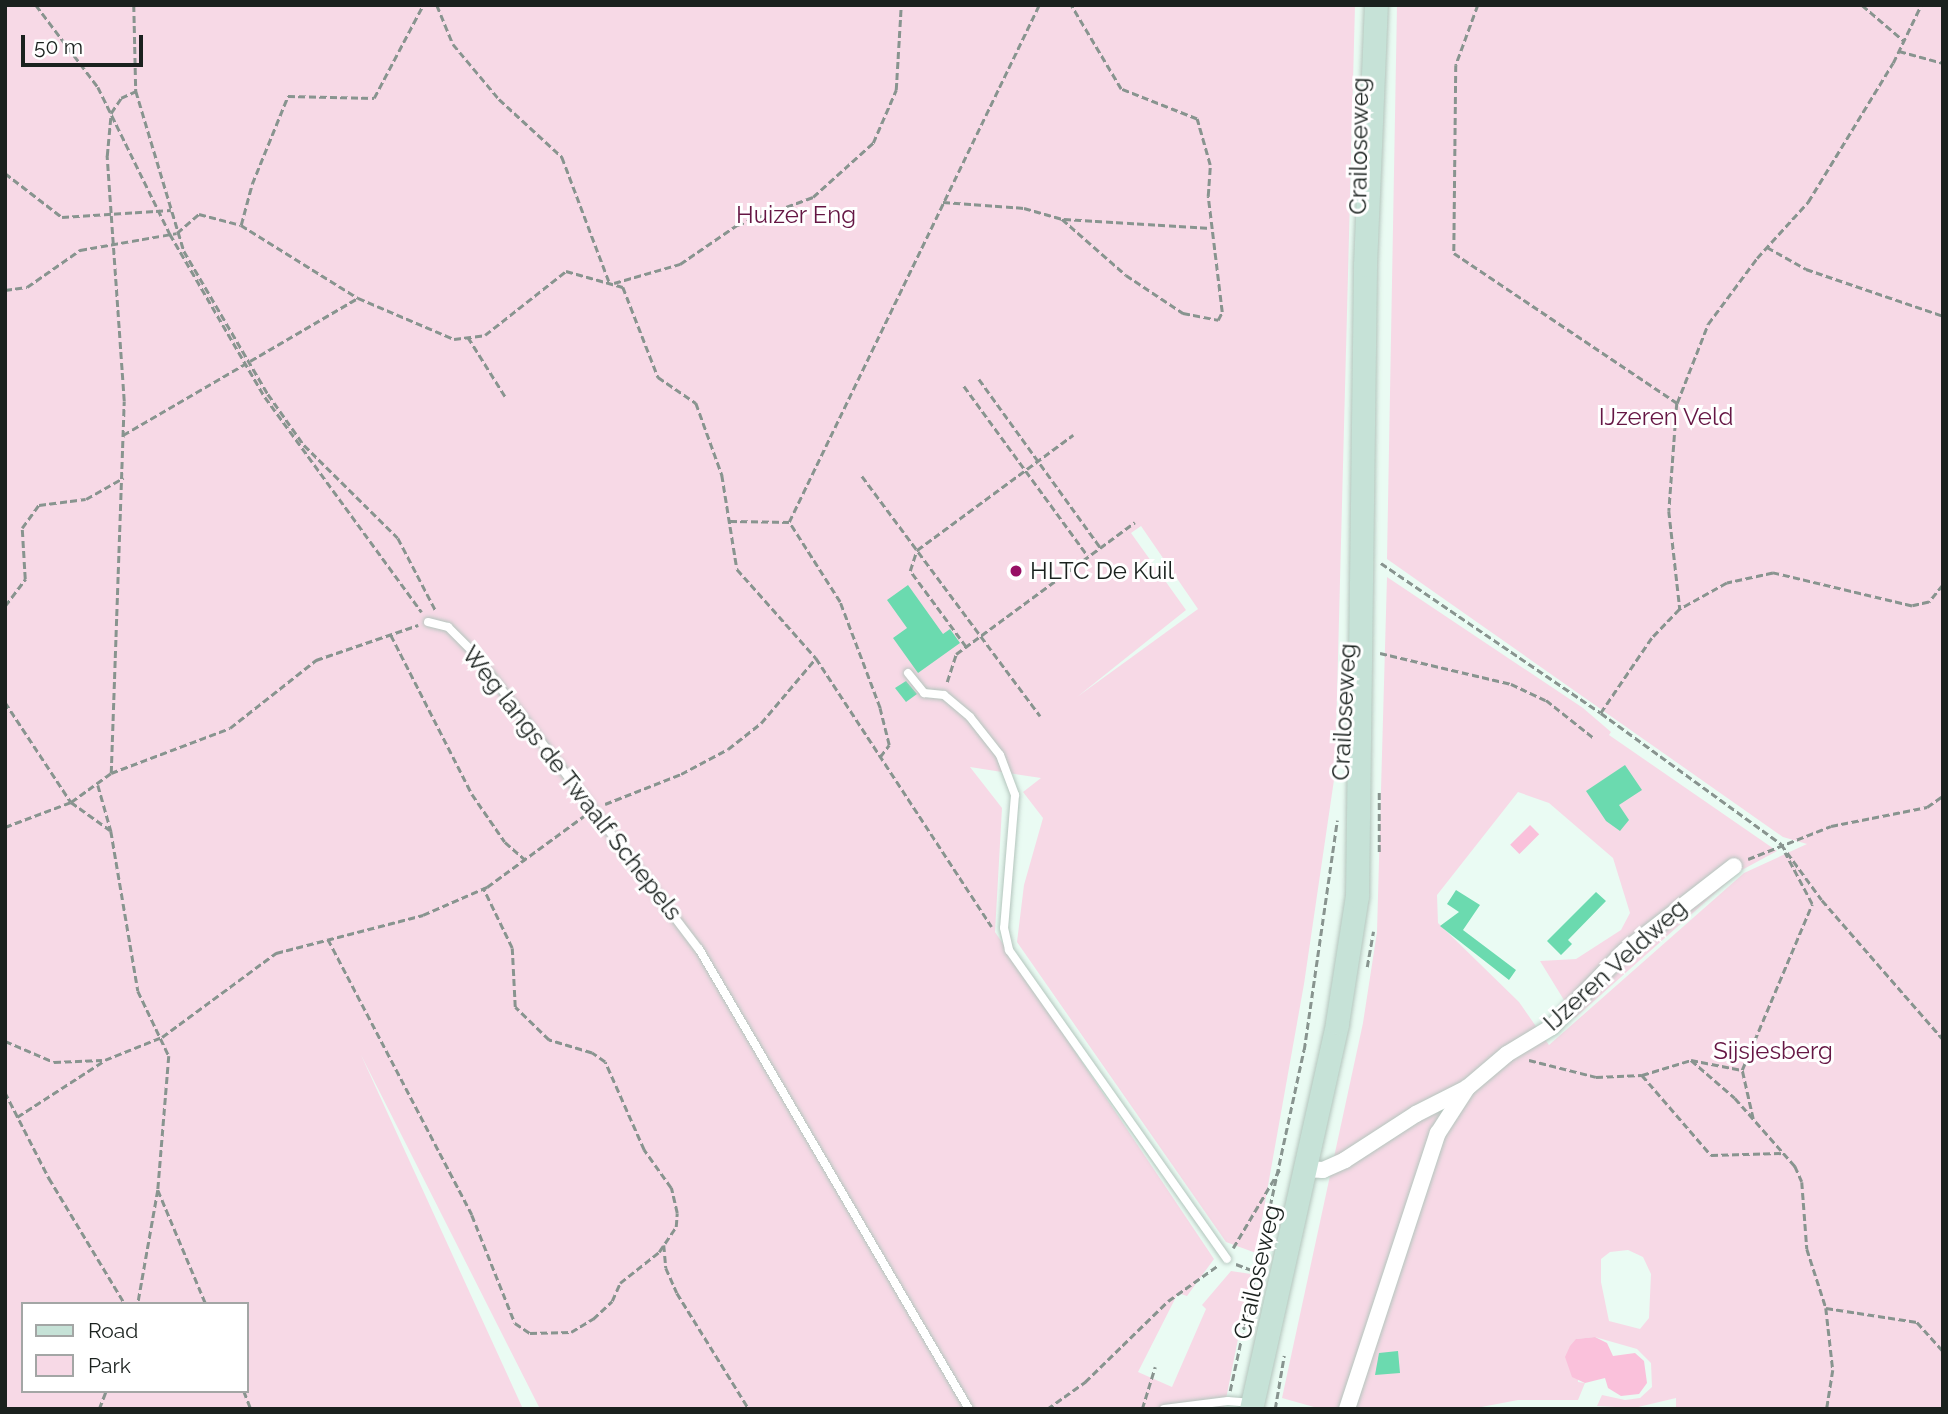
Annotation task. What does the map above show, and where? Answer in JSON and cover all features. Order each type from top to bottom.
[{"type":"main road","name":"Crailoseweg","points":[[1251,1406],[1337,1023],[1357,897],[1363,653],[1365,265],[1376,5]]},
{"type":"street","name":"IJzeren Veldweg","points":[[1305,1169],[1323,1170],[1345,1160],[1416,1114],[1468,1088],[1507,1054],[1552,1027],[1625,951],[1734,866]]},
{"type":"street","points":[[1347,1409],[1438,1133],[1468,1088]]},
{"type":"lane","name":"Weg langs de Twaalf Schepels","points":[[428,622],[448,627],[474,653],[699,949],[969,1409]]},
{"type":"lane","points":[[908,673],[923,693],[944,695],[970,716],[1000,755],[1015,795],[1004,928],[1009,950],[1227,1259]]},
{"type":"lane","points":[[1164,1409],[1228,1401],[1251,1406]]},
{"type":"path","points":[[36,5],[98,87],[170,234],[247,363],[304,445],[361,506],[398,538],[434,601],[438,624]]},
{"type":"path","points":[[5,827],[71,802],[111,774],[230,728],[316,660],[428,622],[247,363],[177,233],[136,91],[134,5]]},
{"type":"path","points":[[241,225],[251,184],[288,96],[374,98],[423,5]]},
{"type":"path","points":[[437,5],[453,44],[499,99],[562,157],[610,284]]},
{"type":"path","points":[[610,284],[680,264],[737,225],[813,197],[873,143],[896,90],[901,5]]},
{"type":"path","points":[[789,522],[1039,5]]},
{"type":"path","points":[[1062,219],[1126,275],[1184,313],[1210,321],[1218,320],[1222,312],[1211,228],[1210,165],[1197,119],[1121,89],[1070,5]]},
{"type":"path","points":[[1478,5],[1456,65],[1454,253],[1677,403]]},
{"type":"path","points":[[1862,5],[1904,41]]},
{"type":"path","points":[[1680,609],[1669,511],[1677,403],[1708,324],[1767,247],[1808,202],[1899,51],[1921,5]]},
{"type":"path","points":[[1899,51],[1943,63]]},
{"type":"path","points":[[111,774],[123,435],[118,285],[108,213],[111,113],[121,98],[136,91]]},
{"type":"path","points":[[5,173],[62,217],[171,211]]},
{"type":"path","points":[[943,202],[1024,208],[1062,219],[1211,228]]},
{"type":"path","points":[[5,290],[27,287],[80,250],[177,233],[199,214],[241,225],[358,298],[454,339],[485,335],[566,271],[623,288],[658,377],[696,403],[722,475],[737,569],[816,658],[1009,950]]},
{"type":"path","points":[[1767,247],[1806,269],[1943,316]]},
{"type":"path","points":[[123,435],[358,298]]},
{"type":"path","points":[[468,337],[505,396]]},
{"type":"path","points":[[979,379],[1100,547]]},
{"type":"path","points":[[964,386],[1088,556]]},
{"type":"path","points":[[966,647],[910,571],[917,550],[1073,435]]},
{"type":"path","points":[[862,476],[1040,716]]},
{"type":"path","points":[[5,606],[25,579],[22,528],[39,505],[86,499],[123,478]]},
{"type":"path","points":[[730,521],[789,522]]},
{"type":"path","points":[[789,522],[839,602],[858,649],[889,745],[880,757]]},
{"type":"path","points":[[944,695],[956,654],[1135,522]]},
{"type":"path","points":[[1364,563],[1381,563],[1601,713],[1781,844],[1822,900],[1943,1039]]},
{"type":"path","points":[[1601,713],[1652,638],[1680,609],[1727,583],[1773,573],[1912,606],[1929,602],[1943,585]]},
{"type":"path","points":[[391,635],[472,794],[505,842],[526,860]]},
{"type":"path","points":[[1363,653],[1511,684],[1546,700],[1594,738]]},
{"type":"path","points":[[18,1117],[105,1060],[162,1037],[276,953],[423,915],[484,888],[594,809],[681,774],[729,749],[761,723],[816,658]]},
{"type":"path","points":[[5,702],[71,802],[111,831]]},
{"type":"path","points":[[97,785],[111,831],[138,991],[169,1056],[158,1190],[138,1302]]},
{"type":"path","points":[[1734,866],[1781,844],[1831,826],[1927,807],[1943,796]]},
{"type":"path","name":"Crailoseweg","points":[[1228,1401],[1255,1273],[1282,1165],[1325,922],[1338,812]]},
{"type":"path","points":[[1754,1122],[1742,1070],[1812,904],[1781,844]]},
{"type":"path","points":[[328,939],[472,1215],[514,1323],[530,1333],[571,1332],[612,1301],[620,1283],[664,1245],[676,1227],[677,1213],[671,1188],[644,1150],[605,1062],[592,1053],[549,1040],[515,1007],[512,948],[484,888]]},
{"type":"path","points":[[5,1041],[54,1062],[105,1060]]},
{"type":"path","points":[[1507,1054],[1596,1076],[1642,1075],[1691,1059],[1742,1070]]},
{"type":"path","points":[[1691,1059],[1735,1098],[1783,1153],[1802,1182],[1807,1250],[1826,1308],[1833,1370],[1827,1409]]},
{"type":"path","points":[[1642,1075],[1711,1155],[1783,1153]]},
{"type":"path","points":[[5,1092],[124,1302]]},
{"type":"path","points":[[1047,1409],[1084,1382],[1168,1301],[1227,1259],[1282,1165]]},
{"type":"path","points":[[158,1190],[205,1302]]},
{"type":"path","points":[[664,1245],[666,1268],[677,1293],[749,1409]]},
{"type":"path","points":[[1227,1259],[1255,1273]]},
{"type":"path","points":[[1826,1308],[1917,1322],[1943,1351]]},
{"type":"path","points":[[1142,1409],[1155,1367]]},
{"type":"green space","name":"Huizer Eng","points":[[5,5],[1355,5],[1335,773],[1304,984],[1256,1253],[1226,1242],[1017,942],[1024,885],[1043,818],[1023,792],[1041,778],[970,767],[1002,808],[995,932],[1214,1259],[1187,1296],[1178,1293],[1138,1372],[1172,1387],[1206,1309],[1202,1305],[1231,1271],[1251,1274],[1224,1409],[540,1409],[361,1055],[523,1409],[5,1409]],"holes":[[[1141,526],[1198,609],[1077,697],[1186,610],[1131,533]]]},
{"type":"green space","points":[[1397,5],[1943,5],[1943,1409],[1676,1409],[1676,1398],[1634,1408],[1597,1406],[1602,1395],[1625,1400],[1640,1398],[1652,1387],[1651,1363],[1637,1349],[1595,1337],[1576,1339],[1578,1382],[1585,1383],[1578,1400],[1518,1400],[1471,1409],[1321,1409],[1282,1398],[1363,1023],[1377,932],[1387,577],[1583,708],[1611,732],[1609,735],[1777,851],[1740,871],[1575,1018],[1540,961],[1576,959],[1621,930],[1630,913],[1613,858],[1549,803],[1518,792],[1437,895],[1438,923],[1519,1002],[1549,1045],[1744,873],[1807,844],[1783,837],[1387,559]],"holes":[[[1628,1250],[1643,1257],[1651,1274],[1649,1318],[1640,1329],[1609,1321],[1601,1282],[1601,1259],[1610,1252]]]},
{"type":"shaded area","points":[[1530,825],[1539,834],[1519,854],[1510,845]]},
{"type":"shaded area","points":[[1595,1337],[1607,1343],[1613,1356],[1635,1353],[1644,1361],[1647,1383],[1639,1394],[1621,1396],[1608,1388],[1605,1378],[1585,1383],[1572,1377],[1565,1357],[1570,1346],[1576,1339]]},
{"type":"building","points":[[908,585],[943,634],[950,629],[960,643],[918,673],[893,638],[907,628],[887,600]]},
{"type":"building","points":[[906,681],[917,694],[906,702],[895,688]]},
{"type":"building","points":[[1625,765],[1642,790],[1619,805],[1629,820],[1620,831],[1606,821],[1586,791]]},
{"type":"building","points":[[1456,890],[1480,905],[1463,930],[1516,970],[1509,980],[1440,926],[1459,912],[1447,904]]},
{"type":"building","points":[[1596,892],[1606,901],[1568,940],[1572,944],[1561,955],[1547,941]]},
{"type":"building","points":[[1398,1351],[1400,1373],[1375,1375],[1379,1353]]},
{"type":"place","name":"HLTC De Kuil","points":[[1016,571]]},
{"type":"park label","name":"IJzeren Veld","points":[[1666,417]]},
{"type":"park label","name":"Sijsjesberg","points":[[1773,1051]]}]
